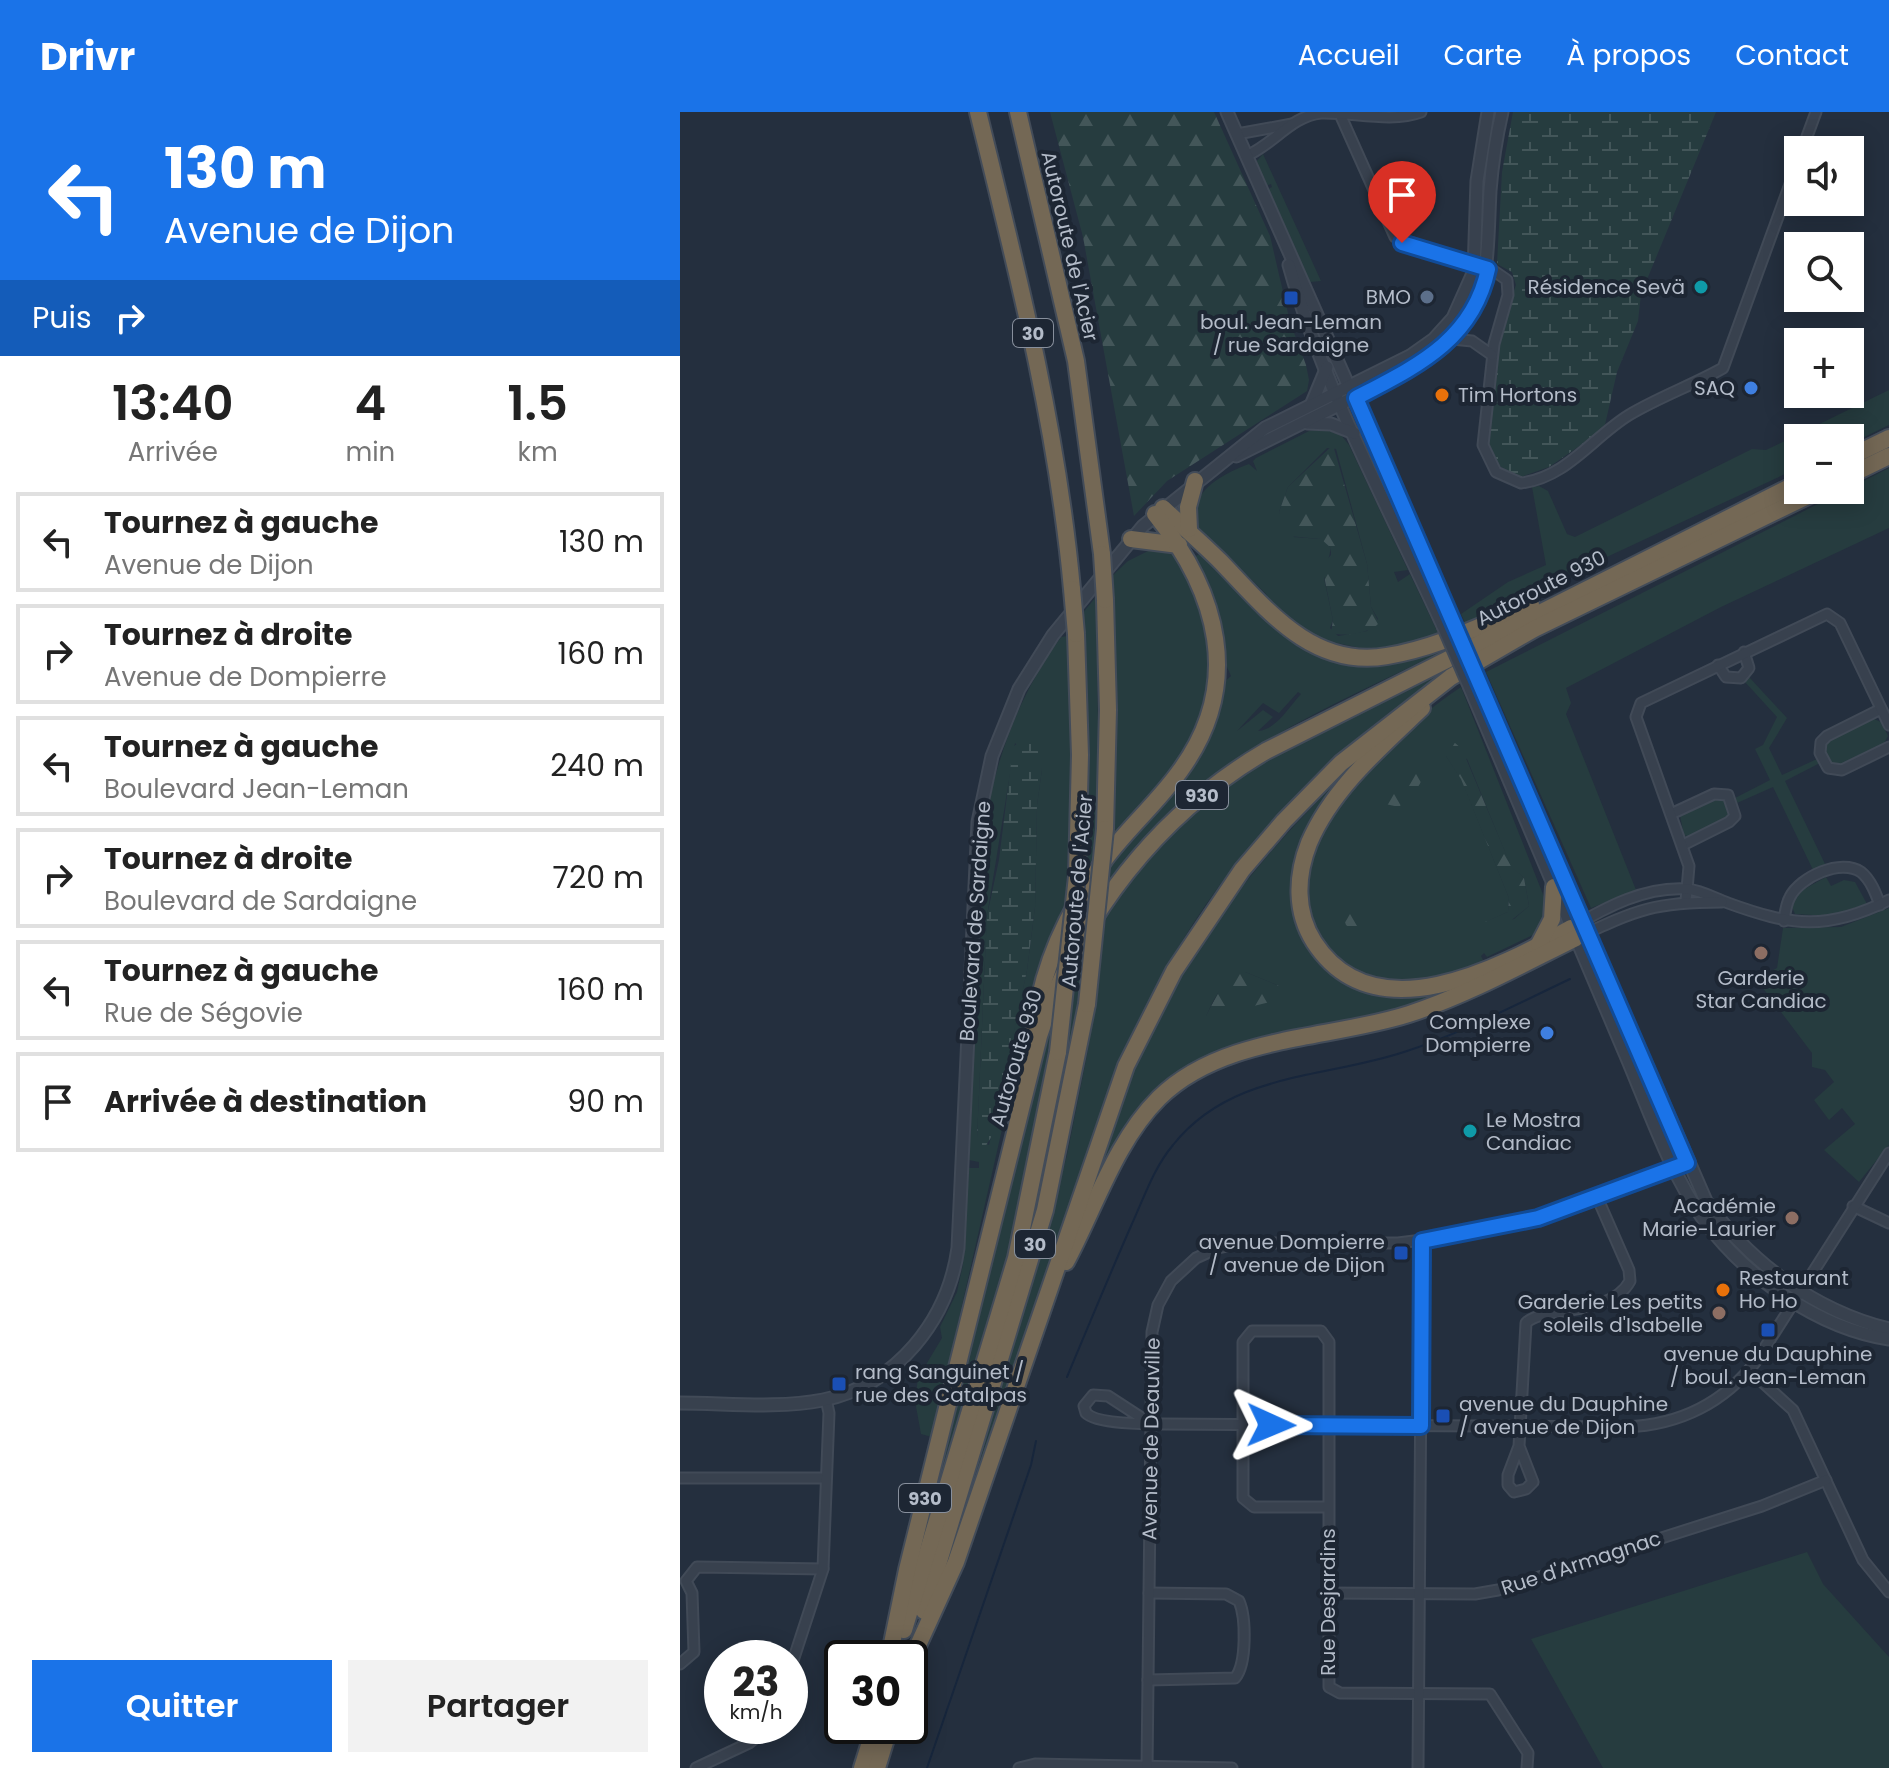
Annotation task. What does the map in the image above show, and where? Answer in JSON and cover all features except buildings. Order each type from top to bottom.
[{"type":"highway","name":"Autoroute de l'Acier","points":[[901,1640],[1016,1258],[1058,1052],[1077,876],[1080,735],[1076,634],[1059,474],[1041,370],[978,112]]},
{"type":"highway","name":"Autoroute de l'Acier","points":[[916,1640],[1040,1229],[1066,1120],[1087,1004],[1105,829],[1108,710],[1102,554],[1076,361],[1018,112]]},
{"type":"highway","points":[[1864,450],[1889,438]]},
{"type":"highway","points":[[1864,468],[1889,456]]},
{"type":"highway","points":[[1189,529],[1188,507],[1195,481]]},
{"type":"highway","name":"Autoroute 930","points":[[893,1640],[907,1570],[1031,1066],[1056,990],[1092,920],[1142,853],[1199,797],[1242,765],[1286,739],[1784,490]]},
{"type":"highway","name":"Autoroute 930","points":[[920,1640],[956,1562],[1120,1080],[1155,1003],[1192,941],[1242,870],[1305,797],[1377,731],[1459,672],[1534,629],[1791,504]]},
{"type":"highway","points":[[1159,511],[1189,529],[1290,632],[1327,651],[1361,658],[1394,655],[1440,642],[1636,562]]},
{"type":"highway","points":[[1031,1066],[1041,989],[1066,920],[1107,856],[1187,761],[1209,715],[1217,668],[1213,621],[1200,580],[1159,511]]},
{"type":"highway","points":[[1131,539],[1179,545]]},
{"type":"highway","points":[[1459,672],[1368,761],[1324,815],[1310,841],[1301,872],[1299,896],[1304,921],[1313,940],[1334,965],[1361,982],[1389,989],[1420,989],[1457,981],[1539,944],[1580,930]]},
{"type":"highway","points":[[1539,944],[1552,919],[1554,887]]},
{"type":"highway","points":[[1042,1305],[1132,1131],[1155,1103],[1182,1079],[1239,1052],[1354,1029],[1453,998],[1580,930]]},
{"type":"highway","points":[[862,1768],[869,1744]]},
{"type":"highway","points":[[877,1768],[884,1744]]},
{"type":"street","points":[[1227,112],[1282,241],[1309,292],[1351,386],[1448,622],[1681,1164],[1718,1216],[1798,1297],[1849,1329],[1889,1339]]},
{"type":"street","points":[[1340,112],[1395,237],[1503,274],[1509,287],[1492,355],[1483,445],[1496,472],[1521,483],[1552,473],[1629,415],[1721,369],[1784,200]]},
{"type":"street","points":[[1237,134],[1292,124],[1318,113],[1421,112]]},
{"type":"street","name":"Boulevard de Sardaigne","points":[[826,1399],[869,1382],[896,1364],[930,1326],[947,1293],[958,1248],[976,845],[984,784],[1002,726],[1033,664],[1131,539],[1195,481],[1265,428],[1416,353],[1441,332],[1465,298],[1474,264],[1477,181],[1488,112]]},
{"type":"street","name":"Boulevard de Sardaigne","points":[[1217,464],[1307,423],[1424,362],[1452,339],[1477,301],[1488,269],[1492,170],[1502,112]]},
{"type":"street","points":[[1807,136],[1816,112]]},
{"type":"street","points":[[1246,156],[1264,148],[1292,124]]},
{"type":"street","points":[[1282,241],[1297,295],[1354,433],[1448,622]]},
{"type":"street","points":[[1452,339],[1472,341],[1492,355]]},
{"type":"street","points":[[1312,403],[1327,367]]},
{"type":"street","points":[[1307,423],[1331,424],[1354,433]]},
{"type":"street","points":[[1686,901],[1690,869],[1637,721],[1636,710],[1645,700],[1820,615],[1832,615],[1840,623],[1889,725]]},
{"type":"street","points":[[1718,665],[1730,679],[1741,678],[1749,668],[1744,652]]},
{"type":"street","points":[[1475,685],[1554,887],[1580,930]]},
{"type":"street","points":[[1881,709],[1827,736],[1821,742],[1820,753],[1828,768],[1838,771],[1889,747]]},
{"type":"street","points":[[1671,814],[1718,793],[1728,795],[1735,809],[1735,816],[1729,822],[1683,845]]},
{"type":"street","points":[[1580,930],[1642,895],[1689,890],[1784,921],[1832,921],[1884,903],[1866,876],[1851,867],[1838,867],[1795,889],[1788,899],[1784,921]]},
{"type":"street","points":[[1580,930],[1636,910],[1686,901],[1725,902]]},
{"type":"street","points":[[1151,1424],[1103,1394],[1093,1395],[1085,1402],[1086,1413],[1096,1420],[1151,1424],[1626,1427],[1666,1422],[1712,1403],[1749,1370],[1889,1153]]},
{"type":"street","name":"Avenue de Deauville","points":[[1147,1766],[1151,1424],[1156,1311],[1171,1281],[1196,1258],[1223,1246],[1242,1243],[1422,1241],[1512,1226],[1681,1164]]},
{"type":"street","points":[[1519,1446],[1526,1323],[1538,1315],[1586,1308],[1620,1293],[1630,1281],[1629,1270],[1597,1197]]},
{"type":"street","points":[[1853,1206],[1889,1223]]},
{"type":"street","points":[[1418,1768],[1422,1241]]},
{"type":"street","points":[[1798,1297],[1889,1329]]},
{"type":"street","name":"Rue Desjardins","points":[[1242,1425],[1243,1339],[1255,1331],[1321,1331],[1329,1344],[1329,1687],[1340,1693],[1419,1692]]},
{"type":"street","points":[[1749,1370],[1790,1405],[1865,1564],[1889,1592]]},
{"type":"street","points":[[680,1403],[826,1399],[823,1569],[800,1640]]},
{"type":"street","points":[[1242,1425],[1241,1491],[1245,1503],[1254,1507],[1328,1507]]},
{"type":"street","points":[[680,1478],[826,1478]]},
{"type":"street","name":"Rue d'Armagnac","points":[[1327,1593],[1420,1594],[1498,1590],[1762,1506],[1826,1480]]},
{"type":"street","points":[[680,1664],[694,1652],[692,1593],[686,1581],[697,1567],[823,1569]]},
{"type":"street","points":[[1148,1680],[1235,1678],[1240,1669],[1242,1611],[1239,1601],[1226,1594],[1149,1593]]},
{"type":"street","points":[[1419,1692],[1482,1692],[1494,1696],[1528,1753],[1527,1768]]},
{"type":"street","points":[[696,1768],[746,1744]]},
{"type":"street","points":[[1019,1768],[1035,1764],[1232,1768]]},
{"type":"green space","points":[[1050,112],[1214,112],[1270,236],[1290,322],[1306,365],[1309,380],[1307,391],[1167,481],[1134,516],[1083,237]]},
{"type":"green space","points":[[1513,112],[1716,112],[1641,294],[1638,321],[1617,372],[1604,429],[1549,467],[1518,478],[1497,464],[1488,442],[1500,332],[1516,285],[1512,272],[1497,264],[1502,172]]},
{"type":"green space","points":[[1263,154],[1321,281],[1310,282],[1266,190],[1272,187],[1271,184],[1265,186],[1255,163]]},
{"type":"green space","points":[[1889,390],[1889,425],[1864,437],[1864,424],[1819,424],[1852,408],[1864,408],[1864,402]]},
{"type":"green space","points":[[1323,429],[1341,435],[1349,445],[1408,570],[1394,572],[1398,582],[1410,574],[1439,635],[1373,650],[1371,647],[1370,650],[1318,639],[1273,606],[1273,601],[1270,604],[1266,594],[1199,529],[1195,517],[1196,505],[1208,487],[1228,473],[1249,464],[1257,471],[1253,461],[1256,458],[1309,431]],"holes":[[[1327,448],[1336,449],[1367,564],[1371,607],[1378,619],[1367,631],[1338,636],[1330,628],[1333,620],[1324,578],[1331,548],[1322,539],[1294,537],[1279,512],[1288,487]]]},
{"type":"green space","points":[[1784,441],[1784,475],[1465,623],[1461,614],[1508,582],[1546,565],[1532,487],[1539,486],[1548,491],[1567,534],[1575,537],[1752,449],[1766,450]]},
{"type":"green space","points":[[1333,445],[1367,564],[1371,607],[1379,623],[1363,632],[1348,634],[1331,632],[1333,620],[1322,566],[1331,555],[1331,548],[1321,539],[1289,536],[1279,512],[1288,487]]},
{"type":"green space","points":[[1889,468],[1889,528],[1721,607],[1566,688],[1571,703],[1566,714],[1636,890],[1591,908],[1486,672],[1818,504],[1864,504],[1864,481]]},
{"type":"green space","points":[[1152,549],[1177,556],[1188,571],[1212,644],[1205,708],[1183,757],[1112,839],[1116,718],[1112,576],[1128,561]]},
{"type":"green space","points":[[1201,553],[1272,625],[1317,654],[1443,645],[1445,650],[1305,719],[1222,770],[1183,801],[1146,837],[1110,879],[1111,858],[1168,794],[1222,684],[1231,676],[1223,658],[1215,603],[1194,557]],"holes":[[[1298,692],[1301,694],[1271,726],[1258,731],[1273,717],[1263,710],[1237,731],[1263,703],[1279,713]]]},
{"type":"green space","points":[[1096,597],[1099,784],[1094,864],[1083,881],[1081,615]]},
{"type":"green space","points":[[1067,636],[1072,763],[1065,910],[1043,956],[1031,1002],[932,1437],[921,1434],[915,1401],[918,1378],[942,1338],[940,1327],[957,1292],[963,1264],[969,1168],[979,1168],[979,1162],[969,1160],[985,823],[996,773],[1012,726],[1034,680],[1061,637]],"holes":[[[1015,743],[1042,769],[1037,805],[1035,907],[1027,970],[989,1145],[977,1139],[987,916]]]},
{"type":"green space","points":[[1451,663],[1453,667],[1363,734],[1282,810],[1211,897],[1181,944],[1153,993],[1122,1063],[980,1471],[976,1469],[1036,1272],[1067,1155],[1088,1050],[1107,910],[1168,834],[1222,787],[1261,762]]},
{"type":"green space","points":[[1749,677],[1787,718],[1769,748],[1782,775],[1817,759],[1820,763],[1785,781],[1826,866],[1814,872],[1773,787],[1737,803],[1735,798],[1770,780],[1755,749],[1763,745],[1777,717],[1745,682]]},
{"type":"green space","points":[[1461,687],[1548,907],[1535,934],[1487,957],[1484,953],[1481,956],[1483,960],[1472,966],[1421,981],[1383,982],[1337,961],[1320,943],[1307,909],[1306,876],[1328,821],[1346,795],[1389,745]],"holes":[[[1446,756],[1467,759],[1511,867],[1524,878],[1529,906],[1514,919],[1486,922],[1508,912],[1509,898],[1461,778]]]},
{"type":"green space","points":[[1874,719],[1881,722],[1888,736],[1883,745],[1839,766],[1829,763],[1824,745],[1829,740]]},
{"type":"green space","points":[[1448,737],[1462,749],[1511,866],[1524,878],[1529,906],[1509,922],[1485,922],[1508,912],[1509,898],[1461,779],[1446,756],[1442,744]]},
{"type":"green space","points":[[1023,739],[1035,739],[1042,769],[1037,805],[1035,907],[1027,970],[992,1136],[983,1150],[977,1139],[987,916],[999,860],[1013,747]]},
{"type":"green space","points":[[1373,748],[1326,804],[1296,911],[1352,983],[1466,982],[1451,994],[1180,1074],[1082,1214],[1136,1065],[1166,1002],[1190,961],[1244,884],[1339,780]],"holes":[[[1245,972],[1279,986],[1206,1017],[1221,989],[1237,975]]]},
{"type":"green space","points":[[1421,761],[1423,775],[1410,797],[1399,807],[1381,803]]},
{"type":"green space","points":[[1719,797],[1725,800],[1731,815],[1728,819],[1690,837],[1684,835],[1680,816]]},
{"type":"green space","points":[[1826,877],[1831,886],[1844,880],[1855,882],[1867,904],[1828,916],[1795,914],[1792,907],[1799,892]]},
{"type":"green space","points":[[1337,898],[1352,903],[1363,912],[1369,925],[1367,941],[1346,925]]},
{"type":"green space","points":[[1889,908],[1889,1145],[1859,1182],[1824,1150],[1855,1124],[1842,1108],[1829,1120],[1814,1100],[1834,1082],[1825,1070],[1812,1067],[1812,1053],[1756,979],[1777,968],[1783,928],[1841,927]]},
{"type":"green space","points":[[1086,944],[1071,1047],[1065,1050],[1076,962]]},
{"type":"green space","points":[[1244,966],[1245,972],[1279,986],[1286,998],[1205,1018],[1223,983],[1217,978],[1220,971],[1229,976],[1232,971]]},
{"type":"green space","points":[[1056,1008],[1014,1232],[934,1505],[930,1504],[1040,1057]]},
{"type":"green space","points":[[1807,1552],[1823,1584],[1889,1657],[1889,1768],[1603,1768],[1531,1639]]},
{"type":"waterway","points":[[1067,1377],[1154,1174],[1173,1145],[1196,1121],[1222,1103],[1250,1091],[1280,1081],[1373,1061],[1426,1044],[1570,979]]},
{"type":"waterway","points":[[927,1768],[1031,1465],[1036,1441]]},
{"type":"place","name":"Résidence Sevä","points":[[1701,287]]},
{"type":"place","name":"BMO","points":[[1427,297]]},
{"type":"place","name":"boul. Jean-Leman / rue Sardaigne","points":[[1291,298]]},
{"type":"place","name":"SAQ","points":[[1751,388]]},
{"type":"place","name":"Tim Hortons","points":[[1442,395]]},
{"type":"place","name":"Garderie Star Candiac","points":[[1761,953]]},
{"type":"place","name":"Complexe Dompierre","points":[[1547,1033]]},
{"type":"place","name":"Le Mostra Candiac","points":[[1470,1131]]},
{"type":"place","name":"Académie Marie-Laurier","points":[[1792,1218]]},
{"type":"place","name":"avenue Dompierre / avenue de Dijon","points":[[1401,1253]]},
{"type":"place","name":"Restaurant Ho Ho","points":[[1723,1290]]},
{"type":"place","name":"Garderie Les petits soleils d'Isabelle","points":[[1719,1313]]},
{"type":"place","name":"avenue du Dauphine / boul. Jean-Leman","points":[[1768,1330]]},
{"type":"place","name":"rang Sanguinet / rue des Catalpas","points":[[839,1384]]},
{"type":"place","name":"avenue du Dauphine / avenue de Dijon","points":[[1443,1416]]},
{"type":"route","points":[[1271,1425],[1421,1426],[1422,1241],[1512,1226],[1687,1163],[1356,398],[1424,362],[1440,350],[1467,320],[1484,283],[1488,269],[1402,243]]}]
